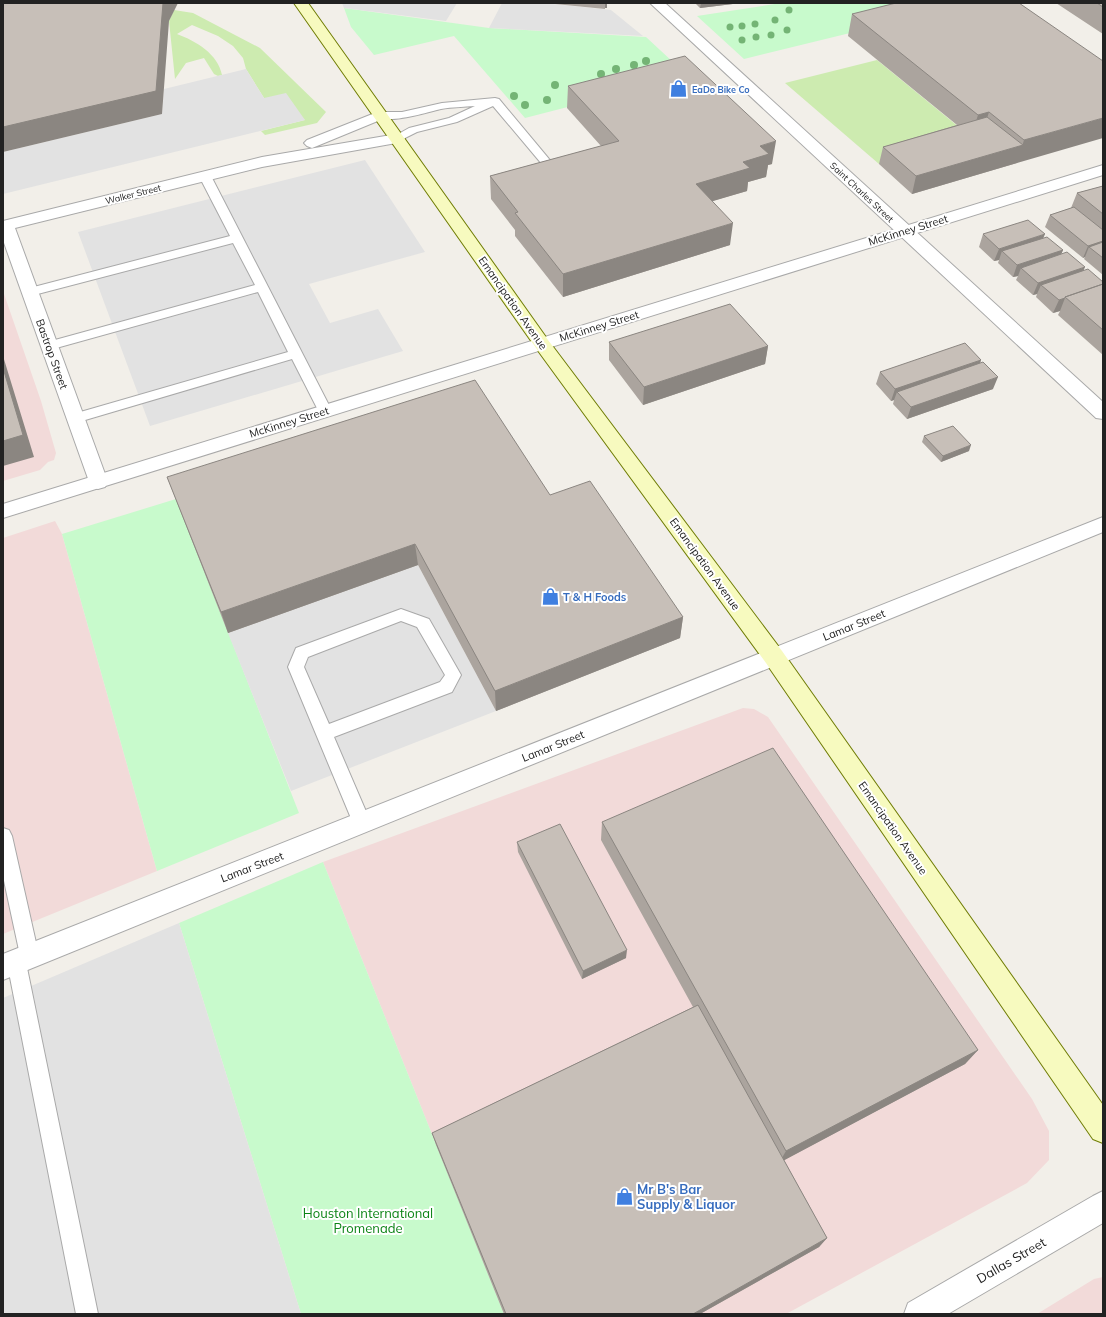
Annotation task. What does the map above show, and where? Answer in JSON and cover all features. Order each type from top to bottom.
[{"type":"main road","name":"Emancipation Avenue","points":[[301,3],[542,344],[774,657],[1103,1129]]},
{"type":"street","name":"Saint Charles Street","points":[[657,3],[904,232],[1103,413]]},
{"type":"street","name":"Walker Street","points":[[262,162],[380,115]]},
{"type":"street","name":"Walker Street","points":[[5,226],[262,162],[306,155],[355,144],[397,139]]},
{"type":"street","name":"McKinney Street","points":[[3,511],[1103,170]]},
{"type":"street","name":"Bastrop Street","points":[[5,226],[98,482]]},
{"type":"street","name":"Lamar Street","points":[[16,962],[1103,524]]},
{"type":"street","name":"Dallas Street","points":[[919,1314],[1103,1206]]},
{"type":"lane","points":[[380,115],[402,115],[442,106],[495,101]]},
{"type":"lane","points":[[397,139],[413,130],[453,120],[495,101]]},
{"type":"lane","points":[[495,101],[546,161]]},
{"type":"lane","points":[[205,176],[325,411]]},
{"type":"lane","points":[[30,292],[237,238]]},
{"type":"lane","points":[[49,346],[262,287]]},
{"type":"lane","points":[[75,418],[296,354]]},
{"type":"lane","points":[[325,733],[446,687],[453,675],[423,623],[402,615],[302,653],[296,667],[362,823]]},
{"type":"lane","points":[[3,836],[16,962],[87,1314]]},
{"type":"shaded area","points":[[342,3],[457,3],[446,21],[344,8]]},
{"type":"shaded area","points":[[502,3],[544,3],[611,10],[643,36],[489,28]]},
{"type":"shaded area","points":[[246,69],[264,98],[286,93],[305,120],[3,194],[3,152],[162,114],[164,89]]},
{"type":"shaded area","points":[[365,160],[425,252],[309,284],[330,323],[378,309],[403,351],[150,426],[78,232]]},
{"type":"shaded area","points":[[3,291],[41,401],[56,453],[54,460],[48,462],[40,470],[3,481]]},
{"type":"shaded area","points":[[55,521],[62,534],[157,871],[3,934],[3,538]]},
{"type":"shaded area","points":[[418,565],[496,711],[291,791],[228,633]]},
{"type":"shaded area","points":[[743,708],[754,709],[768,717],[1032,1099],[1049,1131],[1049,1160],[1027,1183],[786,1314],[504,1314],[323,862]]},
{"type":"shaded area","points":[[179,923],[301,1314],[3,1314],[3,998]]},
{"type":"shaded area","points":[[1103,1277],[1103,1314],[1037,1314],[1094,1279]]},
{"type":"green space","points":[[781,3],[973,3],[744,59],[697,16]]},
{"type":"green space","points":[[344,8],[489,28],[646,37],[688,76],[525,118],[454,36],[374,55],[351,27]]},
{"type":"green space","points":[[174,10],[193,13],[260,48],[326,112],[317,123],[265,135],[261,131],[305,120],[264,98],[246,69],[243,58],[233,46],[218,36],[192,25],[177,34],[191,40],[205,49],[220,67],[222,75],[218,76],[214,74],[204,58],[186,63],[175,79],[169,21]]},
{"type":"green space","points":[[877,60],[971,137],[879,164],[785,83]]},
{"type":"green space","points":[[176,499],[299,813],[157,871],[62,534]]},
{"type":"green space","name":"Houston International Promenade","points":[[323,862],[504,1314],[301,1314],[179,923]]},
{"type":"building","points":[[3,3],[163,3],[156,91],[3,127]]},
{"type":"building","points":[[896,3],[1019,3],[1103,61],[1103,118],[1024,140],[989,112],[978,115],[852,14]]},
{"type":"building","points":[[1097,3],[1103,3],[1103,7]]},
{"type":"building","points":[[685,56],[776,141],[760,146],[769,154],[743,162],[750,168],[696,184],[733,223],[563,274],[515,213],[518,212],[490,176],[619,141],[568,86]]},
{"type":"building","points":[[987,117],[1023,145],[916,176],[883,147]]},
{"type":"building","points":[[1103,186],[1103,214],[1077,193]]},
{"type":"building","points":[[1074,207],[1103,230],[1103,241],[1088,246],[1050,215]]},
{"type":"building","points":[[1028,220],[1045,234],[999,249],[983,234]]},
{"type":"building","points":[[1047,237],[1063,250],[1017,265],[1002,251]]},
{"type":"building","points":[[1103,242],[1103,258],[1089,247]]},
{"type":"building","points":[[1067,252],[1085,267],[1038,283],[1021,268]]},
{"type":"building","points":[[1088,269],[1103,282],[1103,284],[1059,300],[1041,285]]},
{"type":"building","points":[[1103,284],[1103,330],[1065,297]]},
{"type":"building","points":[[730,304],[768,346],[644,387],[609,342]]},
{"type":"building","points":[[965,343],[981,360],[895,389],[880,372]]},
{"type":"building","points":[[983,362],[998,377],[911,407],[897,392]]},
{"type":"building","points":[[3,368],[23,435],[3,441]]},
{"type":"building","points":[[475,380],[550,495],[590,481],[683,617],[495,691],[415,544],[221,612],[167,477]]},
{"type":"building","points":[[953,426],[971,445],[943,456],[924,436]]},
{"type":"building","points":[[773,748],[978,1050],[786,1151],[602,822]]},
{"type":"building","points":[[560,824],[627,950],[583,971],[517,842]]},
{"type":"building","name":"Mr B's Bar Supply & Liquor","points":[[698,1005],[827,1238],[693,1314],[506,1314],[432,1133]]},
{"type":"place","name":"EaDo Bike Co","points":[[679,89]]},
{"type":"place","name":"T & H Foods","points":[[550,597]]},
{"type":"place","name":"Mr B's Bar Supply & Liquor","points":[[624,1196]]}]
